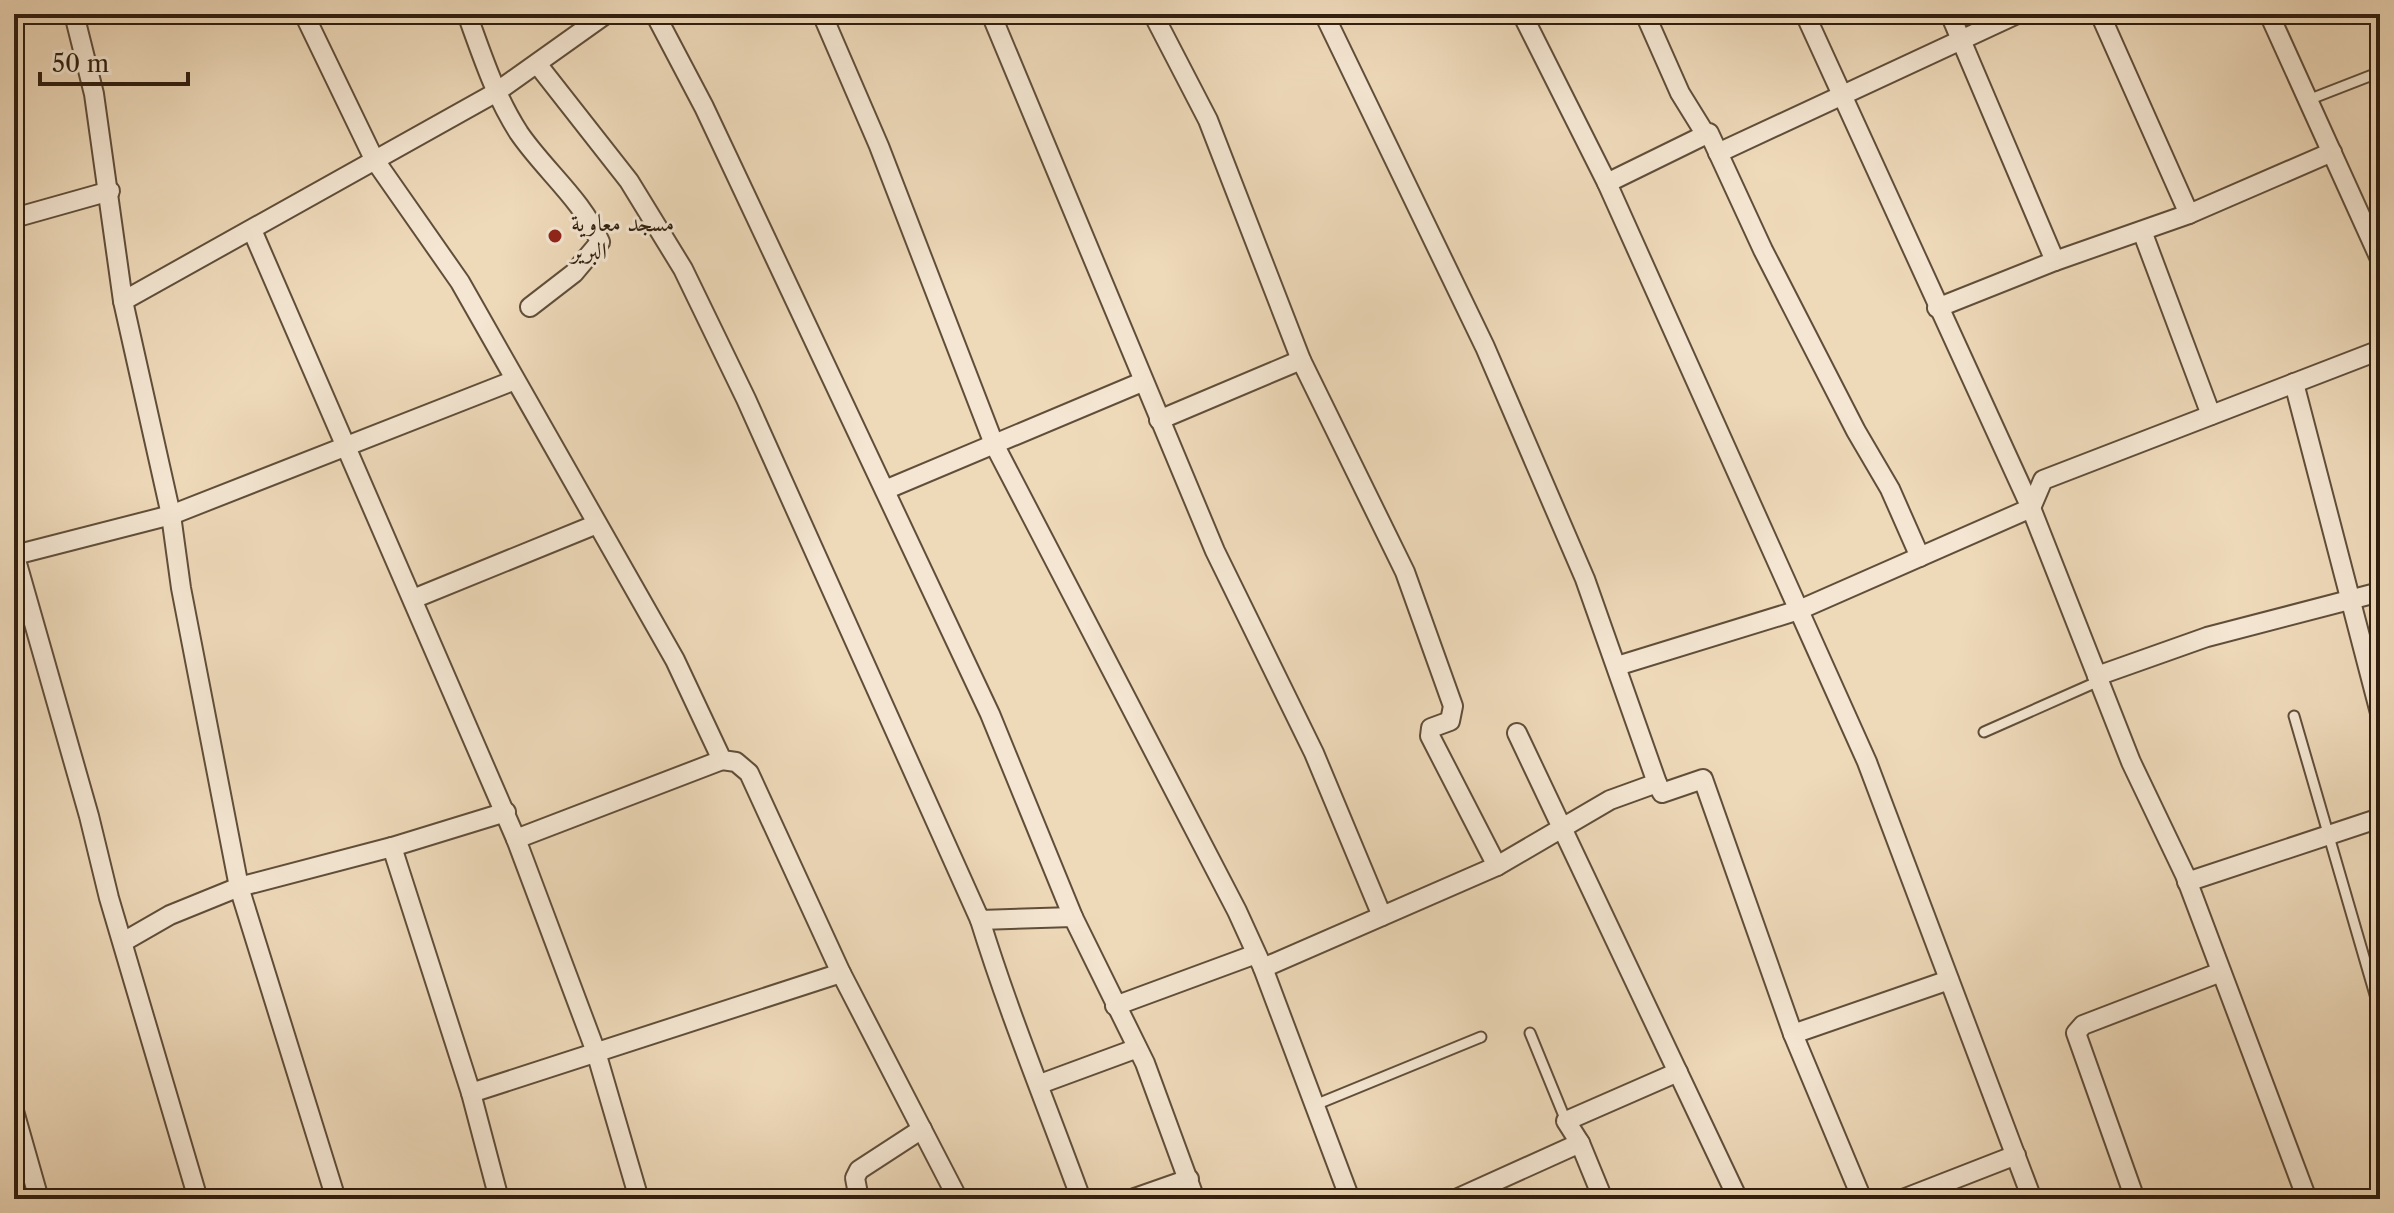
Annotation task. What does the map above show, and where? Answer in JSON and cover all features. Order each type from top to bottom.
[{"type":"street","points":[[74,14],[94,94],[123,301],[171,515],[181,588],[239,887],[336,1199]]},
{"type":"street","points":[[304,14],[374,159],[460,282],[675,660],[722,760]]},
{"type":"street","points":[[467,14],[495,93],[520,134],[588,216],[600,242],[574,273],[530,307]]},
{"type":"street","points":[[123,301],[495,93],[606,14]]},
{"type":"street","points":[[655,14],[704,107],[990,714],[1073,917],[1135,1049],[1145,1063],[1195,1199]]},
{"type":"street","points":[[822,14],[879,146],[994,444],[1259,961],[1350,1199]]},
{"type":"street","points":[[991,14],[1215,551],[1314,753],[1382,916]]},
{"type":"street","points":[[1153,14],[1208,120],[1301,360],[1405,572],[1453,706],[1450,721],[1431,728],[1430,736],[1497,866]]},
{"type":"street","points":[[1324,14],[1475,325],[1585,579],[1657,783],[1662,793],[1703,779],[1793,1034],[1862,1199]]},
{"type":"street","points":[[1522,14],[1607,183],[1867,762],[2032,1199]]},
{"type":"street","points":[[1645,14],[1680,93],[1706,135]]},
{"type":"street","points":[[1805,14],[2031,508],[2131,762],[2187,882],[2307,1199]]},
{"type":"street","points":[[1950,14],[2055,261]]},
{"type":"street","points":[[1718,153],[1843,98],[2017,14]]},
{"type":"street","points":[[2100,14],[2189,214]]},
{"type":"street","points":[[2269,14],[2380,259]]},
{"type":"street","points":[[538,65],[629,181],[683,269],[746,399],[980,920],[1009,1012],[1040,1084],[1081,1199]]},
{"type":"street","points":[[1607,183],[1709,133],[1856,431],[1890,489],[1920,557]]},
{"type":"street","points":[[1937,308],[2055,261],[2189,214],[2332,152]]},
{"type":"street","points":[[14,218],[110,191]]},
{"type":"street","points":[[252,230],[506,812],[596,1052],[639,1199]]},
{"type":"street","points":[[2142,231],[2211,415]]},
{"type":"street","points":[[1617,666],[1799,610],[2031,508],[2043,480],[2380,350]]},
{"type":"street","points":[[1159,420],[1301,360]]},
{"type":"street","points":[[198,1199],[14,554],[171,515],[515,380]]},
{"type":"street","points":[[885,490],[1142,382]]},
{"type":"street","points":[[2294,383],[2380,713]]},
{"type":"street","points":[[413,599],[597,524]]},
{"type":"street","points":[[2098,679],[2207,637],[2380,592]]},
{"type":"street","points":[[1517,733],[1738,1199]]},
{"type":"street","points":[[516,839],[722,760],[736,762],[749,773],[841,973],[958,1199]]},
{"type":"street","points":[[1115,1006],[1259,961],[1382,916],[1497,866],[1610,800],[1657,783]]},
{"type":"street","points":[[123,942],[170,915],[239,887],[392,847],[506,812]]},
{"type":"street","points":[[2187,882],[2380,818]]},
{"type":"street","points":[[392,847],[471,1093],[499,1199]]},
{"type":"street","points":[[980,920],[1073,917]]},
{"type":"street","points":[[2135,1199],[2076,1033],[2083,1025],[2221,972]]},
{"type":"street","points":[[471,1093],[841,973]]},
{"type":"street","points":[[1793,1034],[1949,980]]},
{"type":"street","points":[[1040,1084],[1135,1049]]},
{"type":"street","points":[[1603,1199],[1580,1143],[1566,1121],[1678,1072]]},
{"type":"street","points":[[14,1111],[39,1199]]},
{"type":"street","points":[[859,1199],[855,1178],[859,1170],[922,1129]]},
{"type":"street","points":[[1456,1199],[1580,1143]]},
{"type":"street","points":[[1903,1199],[2016,1155]]},
{"type":"street","points":[[1132,1199],[1189,1179]]},
{"type":"lane","points":[[2308,100],[2380,72]]},
{"type":"lane","points":[[1984,732],[2098,679]]},
{"type":"lane","points":[[2294,716],[2380,1012]]},
{"type":"lane","points":[[1530,1033],[1566,1121]]},
{"type":"lane","points":[[1315,1105],[1481,1037]]},
{"type":"place","name":"مسجد معاوية البرير","points":[[555,236]]}]
